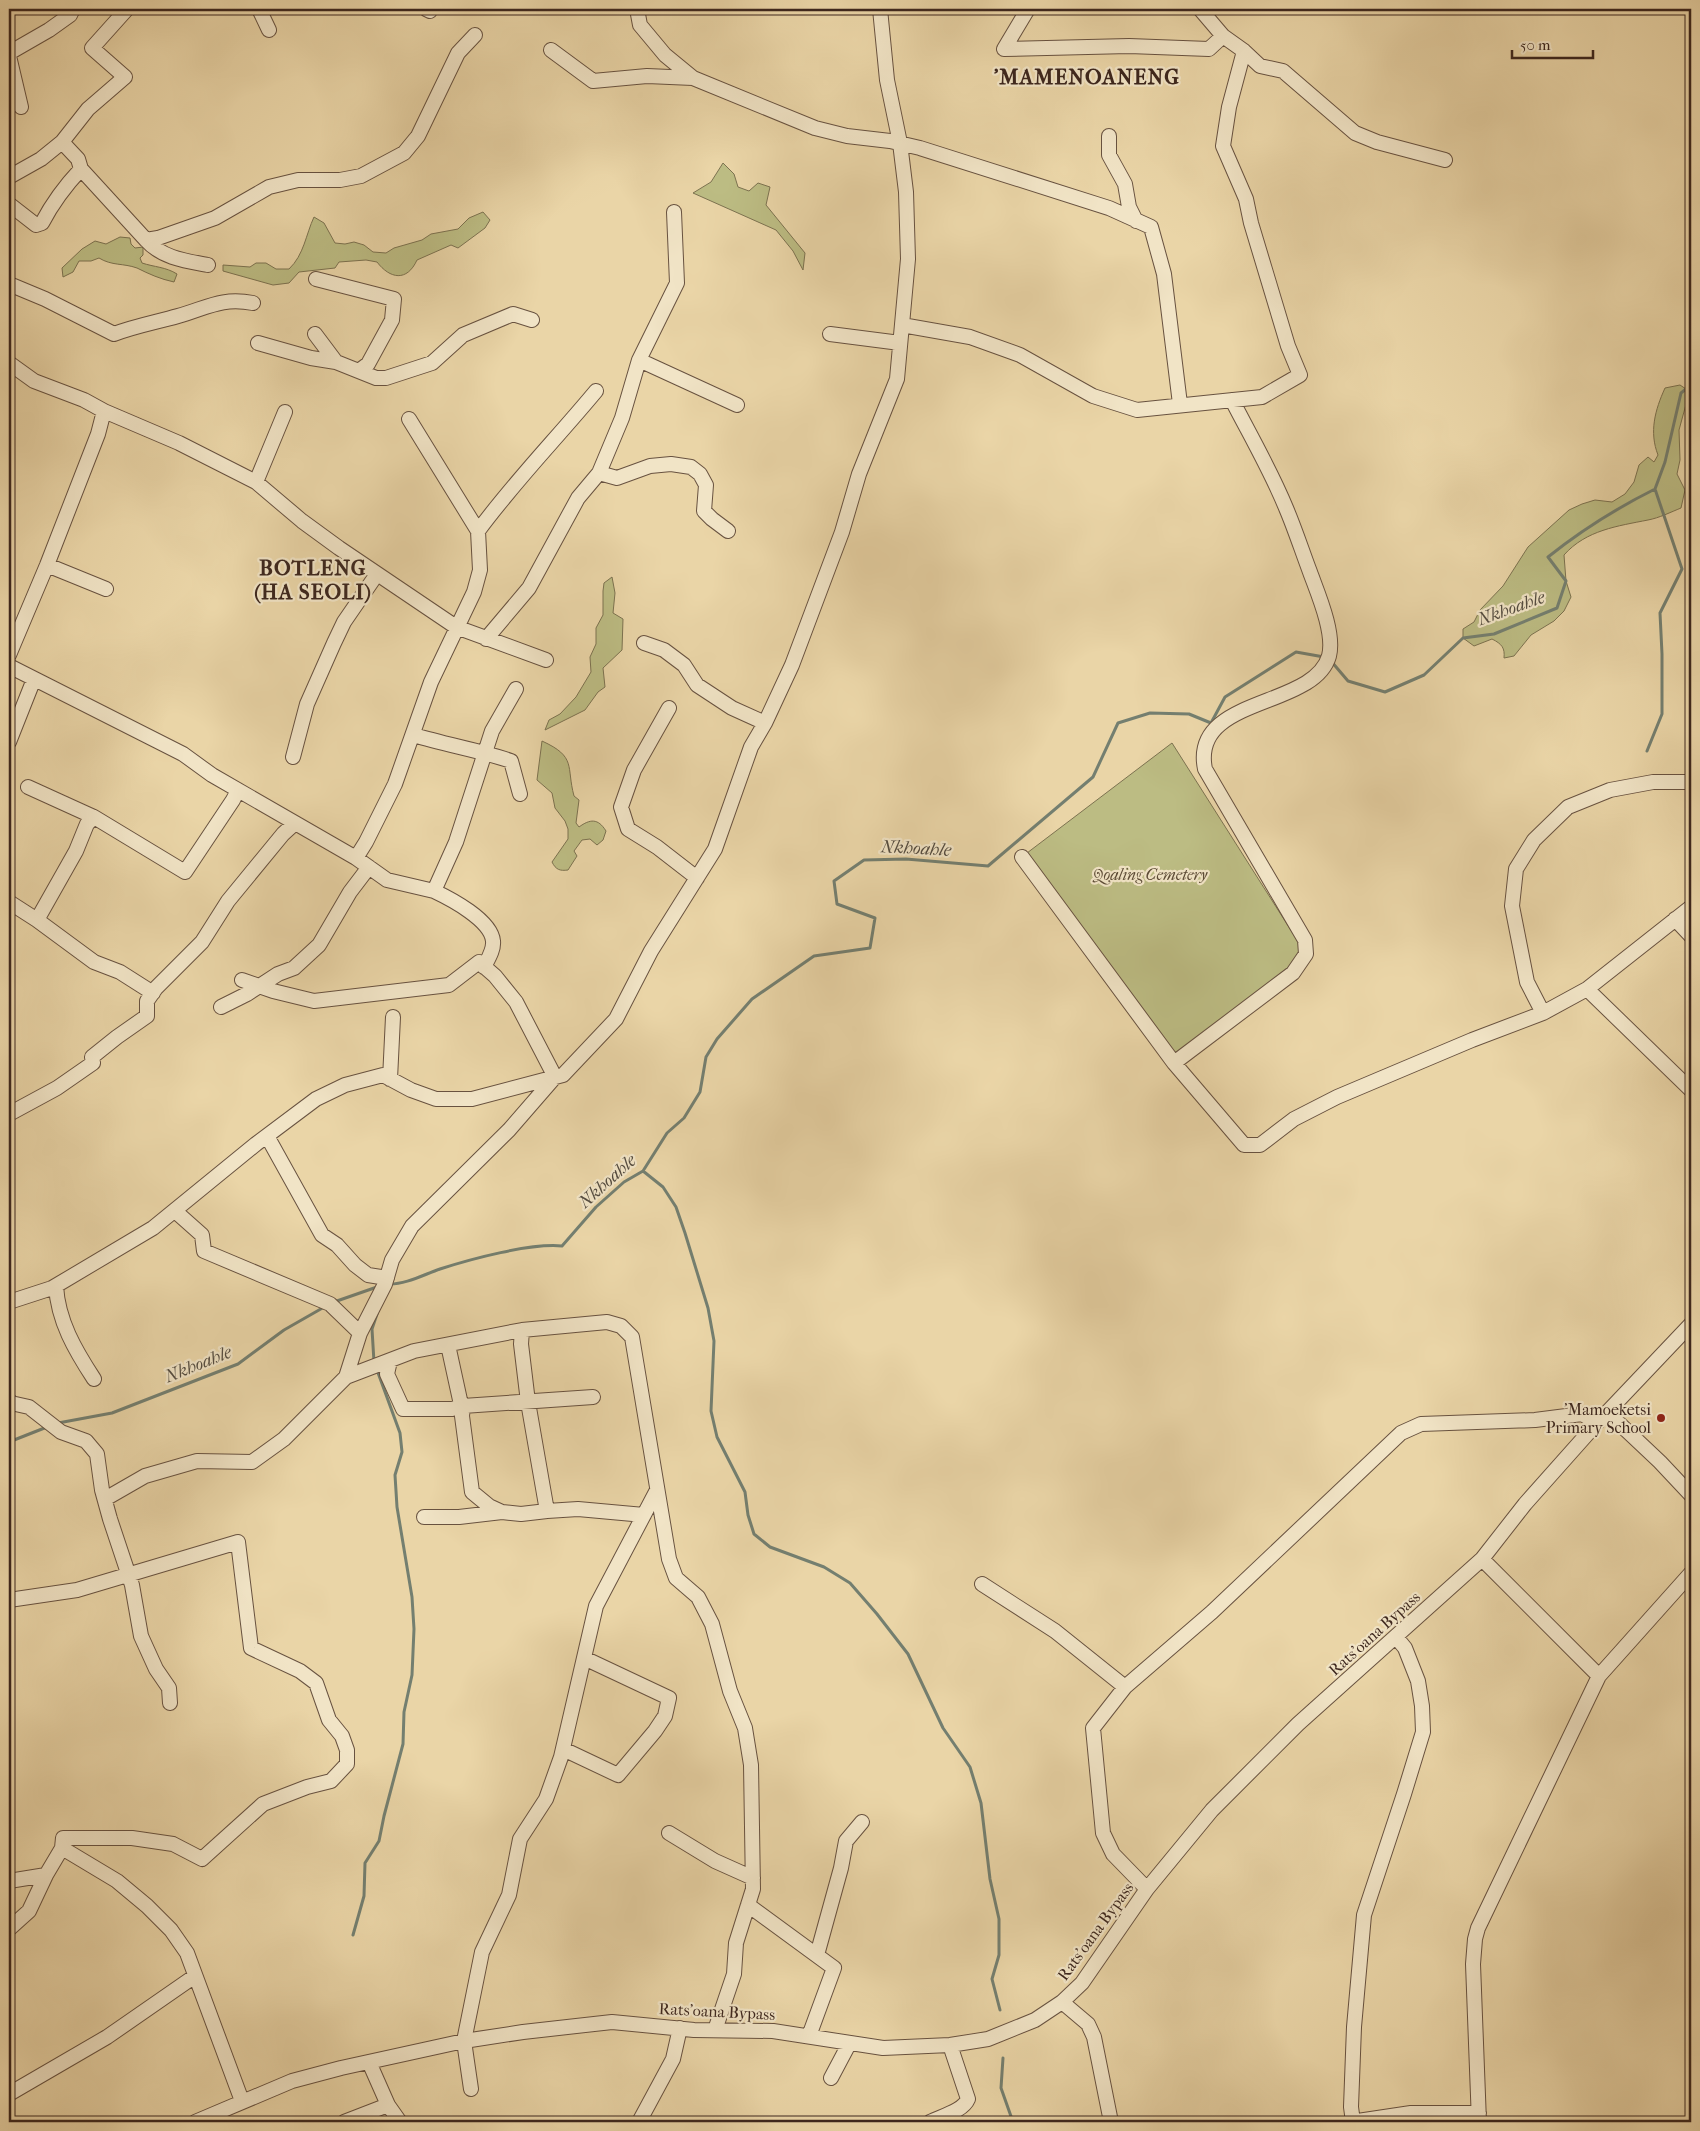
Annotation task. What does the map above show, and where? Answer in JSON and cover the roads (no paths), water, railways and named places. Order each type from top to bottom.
[{"type":"street","points":[[21,107],[9,54],[49,30],[70,15],[73,9]]},
{"type":"street","points":[[9,177],[41,159],[62,142],[88,109],[125,77],[92,48],[127,9]]},
{"type":"street","points":[[259,9],[269,30]]},
{"type":"street","points":[[637,9],[640,24],[665,55],[693,78],[815,128],[847,136],[900,143],[1108,208],[1151,228],[1164,274],[1180,404]]},
{"type":"street","points":[[9,1302],[56,1286],[153,1228],[267,1136],[316,1099],[331,1092],[383,1075],[411,1090],[436,1099],[463,1099],[556,1077],[563,1075],[616,1019],[651,951],[715,849],[751,747],[765,723],[792,665],[828,572],[859,474],[897,379],[908,259],[906,192],[900,143],[887,80],[880,9]]},
{"type":"street","points":[[1028,9],[1004,49],[1129,46],[1209,49],[1223,36]]},
{"type":"street","points":[[1200,9],[1223,36],[1244,51],[1260,66],[1283,71],[1355,133],[1377,142],[1445,160]]},
{"type":"street","points":[[146,240],[158,238],[215,218],[269,187],[298,180],[340,180],[361,176],[404,153],[418,136],[458,52],[475,35]]},
{"type":"street","points":[[552,50],[593,81],[647,76],[693,78]]},
{"type":"street","points":[[902,325],[970,337],[1020,355],[1093,396],[1137,410],[1262,396],[1300,375],[1288,346],[1250,223],[1246,199],[1223,146],[1229,107],[1244,51]]},
{"type":"street","points":[[1109,136],[1109,155],[1125,184],[1129,207],[1136,220]]},
{"type":"street","points":[[62,142],[78,159],[81,169],[155,250],[183,261],[208,266]]},
{"type":"street","points":[[9,204],[36,226],[42,223],[66,184],[81,169]]},
{"type":"street","points":[[486,639],[529,588],[578,498],[599,473],[622,418],[639,360],[677,283],[674,212]]},
{"type":"street","points":[[316,279],[394,299],[392,320],[368,364],[360,370]]},
{"type":"street","points":[[9,284],[45,299],[114,334],[221,301],[237,300],[253,303]]},
{"type":"street","points":[[258,343],[311,358],[336,362],[376,378],[386,378],[432,363],[462,335],[513,314],[532,320]]},
{"type":"street","points":[[315,334],[336,362]]},
{"type":"street","points":[[830,334],[900,343]]},
{"type":"street","points":[[639,360],[737,405]]},
{"type":"street","points":[[9,363],[34,381],[84,400],[256,482],[302,521],[456,627],[546,660]]},
{"type":"street","points":[[478,531],[515,482],[549,447],[596,391]]},
{"type":"street","points":[[1174,1063],[1293,973],[1306,954],[1305,940],[1210,778],[1202,759],[1207,740],[1227,718],[1312,680],[1328,658],[1331,644],[1318,592],[1286,507],[1232,400]]},
{"type":"street","points":[[9,655],[47,565],[98,434],[104,411]]},
{"type":"street","points":[[256,482],[286,412]]},
{"type":"street","points":[[356,858],[395,784],[414,735],[431,682],[474,592],[480,570],[478,531],[409,418]]},
{"type":"street","points":[[599,473],[617,478],[650,466],[671,464],[691,467],[700,474],[706,486],[704,511],[728,531]]},
{"type":"street","points":[[47,565],[106,589]]},
{"type":"street","points":[[293,757],[307,704],[334,643],[344,622],[377,574]]},
{"type":"street","points":[[644,643],[664,650],[684,665],[698,685],[732,708],[765,723]]},
{"type":"street","points":[[9,666],[183,754],[238,790],[356,858],[387,880],[434,891],[448,898],[478,918],[492,932],[493,943],[484,967]]},
{"type":"street","points":[[9,742],[34,679]]},
{"type":"street","points":[[434,891],[456,842],[477,780],[484,752],[495,724],[516,689]]},
{"type":"street","points":[[669,708],[634,770],[621,808],[628,829],[657,847],[696,878]]},
{"type":"street","points":[[414,735],[450,746],[484,752],[511,760],[520,794]]},
{"type":"street","points":[[1543,1014],[1527,982],[1512,906],[1516,869],[1534,840],[1568,807],[1610,790],[1653,782],[1691,782]]},
{"type":"street","points":[[28,787],[94,817],[185,872],[238,790]]},
{"type":"street","points":[[37,920],[76,851],[87,824],[94,817]]},
{"type":"street","points":[[9,1114],[57,1088],[93,1063],[92,1057],[146,1016],[147,1001],[152,993],[202,942],[228,901],[283,834],[295,823]]},
{"type":"street","points":[[1022,857],[1174,1063],[1244,1145],[1260,1144],[1294,1119],[1337,1097],[1472,1040],[1543,1014],[1587,990],[1691,907]]},
{"type":"street","points":[[221,1007],[278,974],[294,968],[319,944],[350,892],[369,868]]},
{"type":"street","points":[[9,902],[94,962],[120,972],[152,993]]},
{"type":"street","points":[[1675,919],[1691,936]]},
{"type":"street","points":[[242,980],[314,1001],[450,985],[479,962],[516,1002],[556,1077]]},
{"type":"street","points":[[1587,990],[1691,1090]]},
{"type":"street","points":[[390,1079],[393,1017]]},
{"type":"street","points":[[346,1377],[360,1333],[386,1278],[392,1260],[412,1226],[509,1130],[556,1077]]},
{"type":"street","points":[[267,1136],[322,1235],[338,1245],[355,1265],[368,1275],[386,1278]]},
{"type":"street","points":[[175,1211],[202,1235],[204,1251],[330,1304],[360,1333]]},
{"type":"street","points":[[56,1286],[57,1302],[65,1329],[94,1380]]},
{"type":"street","points":[[105,1499],[145,1476],[197,1461],[252,1462],[284,1439],[346,1377],[414,1351],[522,1330],[607,1322],[621,1326],[632,1337],[669,1558],[676,1578],[698,1597],[712,1624],[730,1691],[745,1728],[751,1765],[754,1889],[736,1942],[734,1974],[715,2030]]},
{"type":"street","name":"Rats'oana Bypass","points":[[196,2122],[292,2081],[369,2062],[464,2041],[612,2022],[715,2030],[773,2031],[883,2048],[950,2045],[988,2039],[1017,2029],[1035,2020],[1062,2002],[1082,1983],[1147,1889],[1212,1810],[1298,1724],[1482,1559],[1526,1504],[1597,1423],[1691,1324]]},
{"type":"street","points":[[522,1330],[520,1344],[528,1402],[547,1511]]},
{"type":"street","points":[[448,1345],[463,1406],[462,1416],[472,1492],[489,1506],[502,1512]]},
{"type":"street","points":[[390,1361],[387,1374],[402,1409],[452,1409],[463,1406],[593,1396]]},
{"type":"street","points":[[9,1400],[11,1403],[29,1407],[61,1432],[86,1441],[97,1454],[105,1499],[129,1575],[141,1636],[156,1669],[169,1688],[170,1703]]},
{"type":"street","points":[[1607,1412],[1660,1462],[1691,1495]]},
{"type":"street","points":[[1147,1889],[1113,1854],[1102,1833],[1093,1728],[1124,1688],[1212,1612],[1401,1434],[1421,1424],[1535,1420],[1582,1414],[1597,1423]]},
{"type":"street","points":[[471,2089],[464,2041],[482,1952],[509,1895],[520,1839],[546,1799],[563,1749],[596,1606],[657,1490]]},
{"type":"street","points":[[424,1516],[459,1517],[502,1512],[521,1514],[578,1509],[644,1515]]},
{"type":"street","points":[[9,1600],[77,1590],[238,1542],[251,1648],[300,1671],[316,1683],[329,1720],[342,1736],[348,1750],[346,1764],[331,1781],[307,1787],[263,1804],[202,1859],[173,1844],[132,1838],[63,1838],[62,1848],[46,1875],[29,1911],[9,1929]]},
{"type":"street","points":[[1482,1559],[1599,1676]]},
{"type":"street","points":[[1396,1637],[1405,1648],[1418,1681],[1422,1706],[1423,1732],[1364,1915],[1354,2026],[1352,2122],[1412,2113],[1479,2117],[1473,1964],[1478,1928],[1599,1676],[1691,1573]]},
{"type":"street","points":[[982,1584],[1055,1631],[1124,1688]]},
{"type":"street","points":[[563,1749],[618,1775],[655,1731],[665,1716],[669,1698],[584,1658]]},
{"type":"street","points":[[817,1955],[841,1868],[846,1841],[862,1822]]},
{"type":"street","points":[[669,1834],[715,1861],[753,1878]]},
{"type":"street","points":[[62,1848],[117,1881],[147,1906],[171,1930],[187,1954],[242,2101]]},
{"type":"street","points":[[9,1881],[46,1875]]},
{"type":"street","points":[[748,1905],[834,1968],[810,2036]]},
{"type":"street","points":[[9,2094],[107,2037],[195,1976]]},
{"type":"street","points":[[1062,2002],[1088,2024],[1094,2037],[1111,2122]]},
{"type":"street","points":[[639,2122],[672,2060],[680,2028]]},
{"type":"street","points":[[831,2078],[849,2044]]},
{"type":"street","points":[[930,2122],[966,2104],[968,2099],[950,2045]]},
{"type":"street","points":[[369,2062],[388,2105],[400,2122]]},
{"type":"street","points":[[344,2122],[388,2105]]},
{"type":"waterway","name":"Nkhoahle","points":[[1331,661],[1348,681],[1385,692],[1424,675],[1463,638],[1494,634],[1557,608],[1566,581],[1548,557],[1600,520],[1655,489],[1665,462],[1681,393],[1691,385]]},
{"type":"waterway","points":[[1647,751],[1662,714],[1660,613],[1682,569],[1655,489]]},
{"type":"waterway","name":"Nkhoahle","points":[[388,1284],[408,1281],[453,1265],[518,1249],[562,1246],[596,1207],[624,1182],[643,1171],[667,1133],[684,1118],[700,1092],[706,1057],[717,1039],[752,999],[814,956],[870,948],[875,918],[837,904],[834,881],[864,860],[906,859],[988,866],[1093,777],[1118,723],[1150,713],[1189,714],[1211,723],[1225,697],[1296,652],[1324,657]]},
{"type":"waterway","points":[[643,1171],[663,1187],[676,1207],[708,1308],[714,1341],[711,1411],[717,1437],[745,1492],[748,1515],[754,1534],[770,1547],[824,1567],[850,1583],[908,1654],[943,1728],[970,1767],[981,1803],[990,1879],[999,1919],[999,1955],[992,1979],[1000,2010]]},
{"type":"waterway","name":"Nkhoahle","points":[[334,1302],[377,1287]]},
{"type":"waterway","name":"Nkhoahle","points":[[58,1423],[112,1413],[238,1364],[284,1330],[326,1306]]},
{"type":"waterway","points":[[374,1362],[372,1329],[377,1314]]},
{"type":"waterway","points":[[353,1935],[364,1896],[365,1863],[379,1841],[403,1744],[404,1712],[412,1675],[414,1629],[412,1597],[397,1507],[395,1475],[402,1452],[400,1433],[377,1370]]},
{"type":"waterway","name":"Nkhoahle","points":[[9,1442],[47,1427]]},
{"type":"waterway","points":[[1003,2058],[1001,2088],[1013,2122]]},
{"type":"place","name":"'Mamoeketsi Primary School","points":[[1661,1418]]},
{"type":"district","name":"'MAMENOANENG","points":[[1087,77]]},
{"type":"district","name":"BOTLENG (HA SEOLI)","points":[[313,580]]},
{"type":"park label","name":"Qoaling Cemetery","points":[[1150,874]]}]
